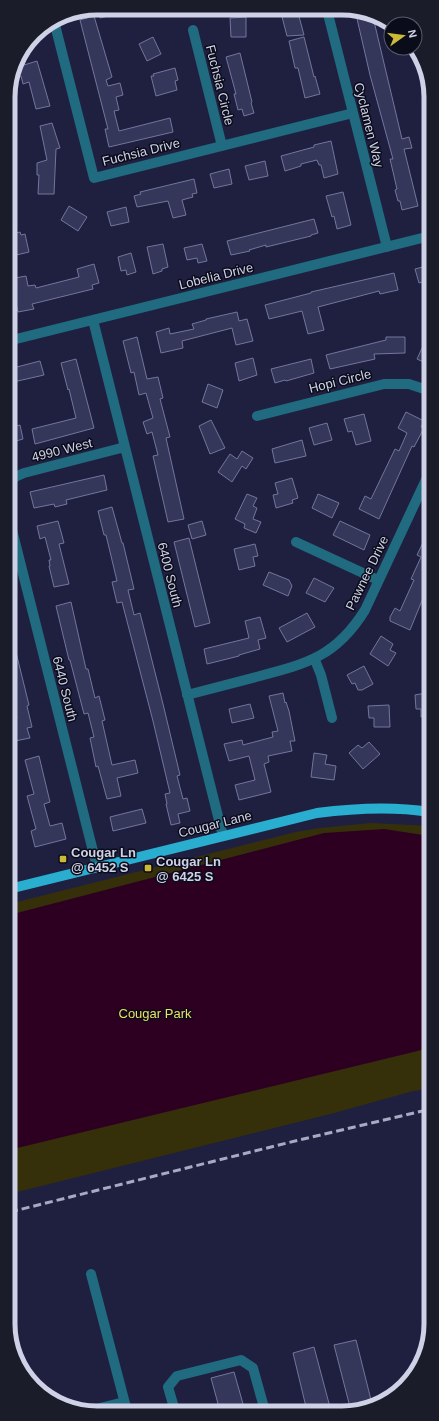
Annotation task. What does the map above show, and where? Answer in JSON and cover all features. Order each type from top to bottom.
[{"type":"main road","name":"Cougar Lane","points":[[15,887],[297,818],[336,810],[398,808],[424,811]]},
{"type":"street","name":"Cyclamen Way","points":[[327,15],[387,247]]},
{"type":"street","name":"Fuchsia Drive","points":[[56,26],[94,178],[352,112]]},
{"type":"street","name":"Fuchsia Circle","points":[[193,30],[222,146]]},
{"type":"street","name":"Lobelia Drive","points":[[15,339],[424,238]]},
{"type":"street","name":"6400 South","points":[[93,320],[223,836]]},
{"type":"street","name":"Hopi Circle","points":[[257,416],[384,384],[408,384],[424,389]]},
{"type":"street","name":"4990 West","points":[[15,477],[24,473],[125,447]]},
{"type":"street","name":"Pawnee Drive","points":[[187,695],[292,668],[315,660],[352,630],[365,610],[424,484]]},
{"type":"street","name":"6440 South","points":[[15,542],[96,867]]},
{"type":"street","points":[[296,542],[378,580]]},
{"type":"street","points":[[315,660],[321,675],[332,718]]},
{"type":"street","points":[[91,1274],[126,1406]]},
{"type":"street","points":[[173,1406],[168,1387],[177,1376],[242,1360],[253,1368],[263,1406]]},
{"type":"green space","name":"Cougar Park","points":[[371,823],[424,826],[424,1089],[15,1193],[15,902],[296,832]]},
{"type":"shaded area","name":"Cougar Park","points":[[384,829],[424,835],[424,1049],[15,1149],[15,913],[324,833]]},
{"type":"building","points":[[99,15],[112,15],[100,18]]},
{"type":"building","points":[[282,15],[299,15],[304,35],[287,36]]},
{"type":"building","points":[[94,16],[112,77],[106,80],[108,86],[120,83],[123,95],[116,97],[119,110],[114,111],[119,131],[170,118],[173,132],[109,147],[105,129],[108,129],[80,20]]},
{"type":"building","points":[[246,17],[246,37],[231,37],[230,18]]},
{"type":"building","points":[[357,17],[374,21],[402,139],[409,137],[412,148],[404,149],[418,206],[402,210],[400,201],[398,201],[395,190],[397,189],[390,159],[393,159],[370,75]]},
{"type":"building","points":[[153,37],[161,54],[147,61],[139,44]]},
{"type":"building","points":[[304,37],[320,94],[305,98],[298,68],[295,68],[289,41]]},
{"type":"building","points":[[240,53],[254,113],[244,116],[242,109],[238,110],[234,94],[236,94],[226,57]]},
{"type":"building","points":[[23,61],[24,65],[37,61],[50,106],[36,109],[29,82],[23,84],[21,76],[18,77]]},
{"type":"building","points":[[175,68],[178,80],[175,81],[177,90],[156,96],[151,76],[154,76],[153,74]]},
{"type":"building","points":[[52,123],[60,148],[56,149],[54,194],[38,194],[39,175],[37,175],[37,163],[47,160],[40,126]]},
{"type":"building","points":[[331,141],[338,174],[324,178],[321,165],[319,165],[317,160],[301,164],[301,166],[285,171],[281,156]]},
{"type":"building","points":[[265,161],[268,176],[249,180],[245,166]]},
{"type":"building","points":[[229,169],[232,184],[214,188],[210,174]]},
{"type":"building","points":[[194,179],[197,193],[192,194],[193,197],[182,200],[186,215],[173,218],[168,201],[137,207],[134,196],[141,194],[140,192]]},
{"type":"building","points":[[343,192],[351,225],[337,229],[334,216],[332,217],[326,196]]},
{"type":"building","points":[[69,206],[87,217],[78,231],[61,220]]},
{"type":"building","points":[[126,207],[129,222],[111,226],[107,212]]},
{"type":"building","points":[[314,219],[318,233],[231,255],[227,241]]},
{"type":"building","points":[[20,232],[21,235],[25,234],[29,252],[15,255],[15,233]]},
{"type":"building","points":[[163,244],[168,267],[153,274],[147,247]]},
{"type":"building","points":[[202,244],[207,261],[198,263],[197,258],[187,260],[184,248]]},
{"type":"building","points":[[131,253],[136,272],[127,275],[126,270],[121,271],[118,257]]},
{"type":"building","points":[[94,264],[99,283],[92,285],[93,289],[32,304],[34,309],[18,312],[15,300],[15,278],[26,276],[28,286],[35,285],[36,288],[79,277],[77,269]]},
{"type":"building","points":[[424,267],[424,282],[419,283],[415,269]]},
{"type":"building","points":[[394,273],[398,290],[380,294],[379,291],[318,307],[324,330],[308,334],[302,311],[269,319],[265,305],[311,292]]},
{"type":"building","points":[[237,312],[239,321],[247,319],[253,341],[236,345],[232,328],[182,341],[183,348],[161,353],[156,332],[169,328],[170,334],[194,329],[192,324],[206,319]]},
{"type":"building","points":[[137,337],[147,379],[158,377],[163,398],[160,399],[170,437],[166,438],[184,519],[168,522],[153,456],[158,455],[152,432],[147,434],[143,422],[153,418],[146,393],[139,395],[134,372],[131,373],[123,341]]},
{"type":"building","points":[[386,337],[405,337],[405,353],[374,354],[375,359],[330,369],[326,355],[386,340]]},
{"type":"building","points":[[423,346],[424,362],[417,359]]},
{"type":"building","points":[[253,358],[257,375],[239,381],[235,363]]},
{"type":"building","points":[[76,359],[94,428],[35,444],[32,429],[76,418],[61,363]]},
{"type":"building","points":[[311,359],[314,373],[275,383],[271,369]]},
{"type":"building","points":[[40,361],[44,375],[15,382],[15,367]]},
{"type":"building","points":[[208,384],[223,390],[217,408],[202,402]]},
{"type":"building","points":[[406,412],[424,421],[421,427],[424,428],[414,447],[412,446],[379,519],[359,509],[365,496],[371,499],[395,449],[399,451],[407,433],[398,428]]},
{"type":"building","points":[[364,414],[371,441],[356,445],[352,431],[348,432],[344,419]]},
{"type":"building","points":[[211,420],[225,448],[210,454],[199,426]]},
{"type":"building","points":[[327,423],[332,440],[314,445],[309,428]]},
{"type":"building","points":[[20,425],[23,439],[15,441],[15,426]]},
{"type":"building","points":[[302,440],[306,456],[275,463],[272,449]]},
{"type":"building","points":[[242,451],[253,458],[246,469],[242,466],[232,482],[218,472],[230,454],[237,459]]},
{"type":"building","points":[[104,475],[107,490],[66,500],[67,504],[55,507],[54,504],[34,508],[30,492]]},
{"type":"building","points":[[292,478],[298,498],[292,500],[293,503],[276,508],[273,495],[278,494],[275,483]]},
{"type":"building","points":[[247,494],[257,498],[253,506],[257,508],[253,519],[261,522],[256,533],[244,528],[245,524],[235,519]]},
{"type":"building","points":[[318,494],[339,503],[332,518],[312,508]]},
{"type":"building","points":[[112,507],[123,543],[134,589],[128,590],[134,615],[140,613],[180,775],[177,776],[183,799],[187,798],[190,811],[178,814],[180,823],[171,825],[165,794],[170,793],[122,602],[117,603],[112,582],[117,581],[106,535],[104,535],[98,511]]},
{"type":"building","points":[[58,521],[64,543],[59,544],[69,584],[54,587],[49,566],[49,560],[51,560],[45,537],[40,539],[37,526]]},
{"type":"building","points":[[202,521],[206,535],[192,539],[188,525]]},
{"type":"building","points":[[340,521],[370,535],[364,550],[333,535]]},
{"type":"building","points":[[189,538],[210,623],[195,627],[174,542]]},
{"type":"building","points":[[424,540],[424,596],[410,630],[390,621],[390,617],[395,608],[400,611],[414,580],[411,579],[421,557],[417,555]]},
{"type":"building","points":[[255,544],[258,556],[253,557],[255,566],[239,570],[234,549]]},
{"type":"building","points":[[269,572],[289,580],[292,586],[288,596],[263,585]]},
{"type":"building","points":[[314,578],[334,588],[325,602],[306,593]]},
{"type":"building","points":[[71,602],[86,669],[88,669],[95,698],[99,696],[105,720],[102,721],[112,765],[135,760],[138,773],[117,778],[121,796],[107,799],[98,766],[96,767],[90,738],[94,737],[88,713],[84,714],[56,606]]},
{"type":"building","points":[[307,613],[315,627],[287,642],[279,628]]},
{"type":"building","points":[[260,617],[266,638],[258,640],[260,649],[207,664],[204,649],[249,638],[245,621]]},
{"type":"building","points":[[381,636],[393,644],[390,650],[396,653],[388,666],[370,654]]},
{"type":"building","points":[[15,648],[29,705],[27,706],[32,727],[27,728],[30,738],[15,741],[15,718],[17,718],[15,710]]},
{"type":"building","points":[[364,666],[373,684],[362,690],[358,690],[355,683],[352,684],[347,675]]},
{"type":"building","points":[[283,693],[285,703],[286,702],[289,711],[295,741],[290,741],[292,751],[268,756],[269,762],[264,764],[271,792],[239,800],[235,785],[255,780],[249,756],[229,761],[224,744],[242,740],[243,745],[273,737],[272,732],[278,731],[269,696]]},
{"type":"building","points":[[424,694],[424,717],[421,717],[421,709],[416,709],[415,695]]},
{"type":"building","points":[[250,704],[254,718],[232,723],[229,709]]},
{"type":"building","points":[[389,705],[390,727],[374,727],[374,718],[369,718],[368,706]]},
{"type":"building","points":[[369,742],[380,754],[363,769],[349,753],[358,745],[362,748]]},
{"type":"building","points":[[314,753],[327,755],[325,764],[336,766],[334,780],[311,777]]},
{"type":"building","points":[[39,756],[50,802],[44,804],[50,826],[62,823],[66,839],[35,847],[31,831],[36,829],[27,796],[34,794],[25,760]]},
{"type":"building","points":[[142,809],[146,823],[113,831],[110,817]]},
{"type":"building","points":[[356,1340],[371,1401],[350,1405],[334,1345]]},
{"type":"building","points":[[314,1347],[330,1406],[306,1406],[293,1353]]},
{"type":"building","points":[[234,1372],[244,1406],[219,1406],[211,1378]]},
{"type":"railway","points":[[15,1211],[299,1140],[424,1111]]},
{"type":"place","name":"Cougar Ln @ 6452 S","points":[[63,859]]},
{"type":"place","name":"Cougar Ln @ 6425 S","points":[[148,868]]}]
